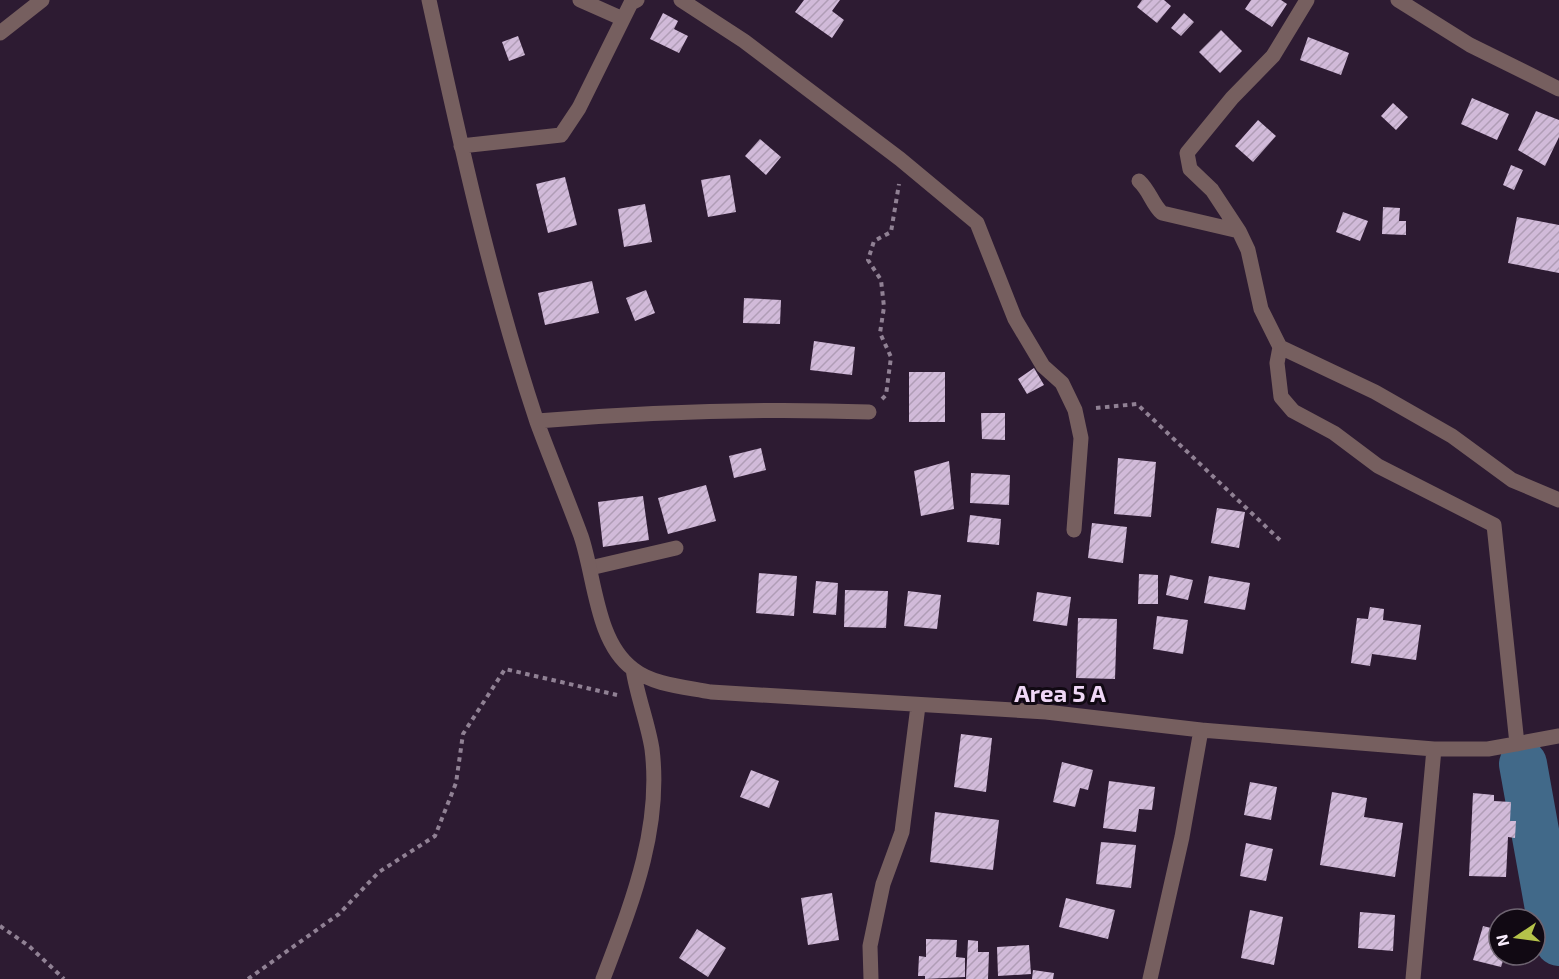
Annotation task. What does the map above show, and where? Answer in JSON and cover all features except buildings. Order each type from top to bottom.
[{"type":"street","points":[[0,33],[42,0]]},
{"type":"street","points":[[429,0],[477,217],[537,421],[590,568],[601,620],[618,652],[633,669],[665,683],[711,692],[1046,712],[1201,730],[1434,749],[1488,749],[1559,736]]},
{"type":"street","points":[[580,0],[623,19]]},
{"type":"street","points":[[461,146],[561,135],[579,108],[631,3],[637,0]]},
{"type":"street","points":[[681,0],[744,41],[900,159],[977,223],[1015,320],[1044,366],[1062,383],[1075,410],[1081,438],[1074,530]]},
{"type":"street","points":[[1307,0],[1273,56],[1232,98],[1186,153],[1190,169],[1212,190],[1239,231],[1248,250],[1260,309],[1280,347],[1375,392],[1452,436],[1512,480],[1559,500]]},
{"type":"street","points":[[1398,0],[1470,45],[1559,90]]},
{"type":"street","points":[[1139,181],[1148,188],[1156,208],[1162,213],[1239,231]]},
{"type":"street","points":[[1280,347],[1277,363],[1281,397],[1293,411],[1334,433],[1378,466],[1494,525],[1517,744]]},
{"type":"street","points":[[537,421],[653,412],[784,409],[868,412]]},
{"type":"street","points":[[590,568],[676,548]]},
{"type":"street","points":[[603,979],[637,891],[650,826],[654,790],[652,748],[638,700],[633,669]]},
{"type":"street","points":[[871,979],[870,946],[883,884],[902,832],[918,706]]},
{"type":"street","points":[[1150,979],[1182,837],[1201,730]]},
{"type":"street","points":[[1413,979],[1434,749]]},
{"type":"path","points":[[868,412],[886,395],[891,357],[880,333],[884,308],[881,280],[868,260],[874,241],[891,232],[897,205],[900,159]]},
{"type":"path","points":[[1075,410],[1137,404],[1282,542]]},
{"type":"path","points":[[248,979],[339,914],[380,872],[435,836],[456,783],[463,734],[505,669],[638,700]]},
{"type":"path","points":[[0,926],[29,946],[64,979]]},
{"type":"waterway","points":[[1523,764],[1551,920],[1559,942]]},
{"type":"district","name":"Area 5 A","points":[[1060,694]]}]
